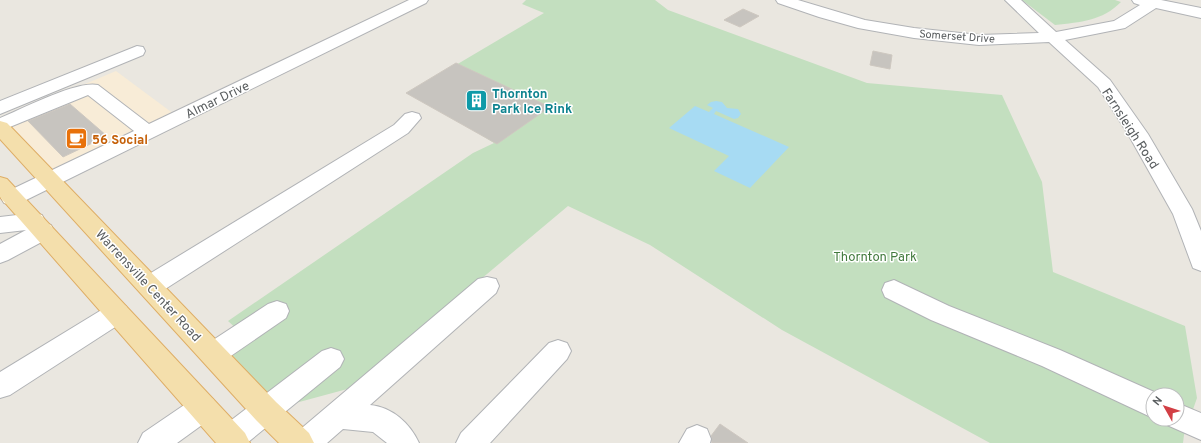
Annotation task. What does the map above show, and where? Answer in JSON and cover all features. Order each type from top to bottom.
[{"type":"main road","name":"Warrensville Center Road","points":[[0,126],[266,411],[299,443]]},
{"type":"main road","points":[[6,191],[233,441]]},
{"type":"street","name":"Almar Drive","points":[[6,191],[50,180],[421,0]]},
{"type":"street","name":"Somerset Drive","points":[[783,0],[824,14],[864,24],[914,33],[979,40],[1053,37],[1119,25],[1145,2]]},
{"type":"street","name":"Farnsleigh Road","points":[[1012,0],[1104,84],[1138,134],[1184,214],[1201,262]]},
{"type":"street","points":[[1145,2],[1201,13]]},
{"type":"street","points":[[0,108],[136,51]]},
{"type":"street","points":[[0,126],[82,90],[92,89],[147,132]]},
{"type":"street","points":[[150,286],[401,129],[412,118]]},
{"type":"street","points":[[0,226],[38,226]]},
{"type":"street","points":[[0,254],[38,226]]},
{"type":"street","points":[[306,443],[487,286]]},
{"type":"street","points":[[894,290],[940,312],[1051,358],[1145,401]]},
{"type":"street","points":[[213,354],[276,311]]},
{"type":"street","points":[[0,386],[117,314]]},
{"type":"street","points":[[471,443],[558,351]]},
{"type":"street","points":[[233,441],[266,411],[331,359]]},
{"type":"street","points":[[153,443],[207,412]]},
{"type":"street","points":[[176,443],[207,412]]},
{"type":"street","points":[[338,415],[379,420],[398,435],[404,443]]},
{"type":"street","points":[[1185,420],[1201,427]]},
{"type":"shaded area","points":[[116,71],[178,117],[50,180],[0,120]]},
{"type":"green space","name":"Thornton Park","points":[[526,0],[655,0],[668,10],[867,83],[1002,95],[1042,182],[1053,272],[1185,326],[1197,398],[1184,435],[1183,443],[990,443],[782,330],[650,245],[568,206],[351,388],[266,411],[213,354],[242,334],[228,321],[473,153],[494,143],[412,91],[544,13],[522,4]]},
{"type":"green space","points":[[1022,0],[1115,0],[1121,2],[1106,13],[1091,20],[1055,25]]},
{"type":"water","points":[[716,101],[722,102],[727,108],[738,109],[741,114],[738,118],[734,119],[716,111],[714,114],[789,147],[750,188],[714,171],[729,156],[669,128],[695,106],[709,112],[713,108],[707,105]]},
{"type":"building","points":[[743,9],[759,16],[740,27],[724,20]]},
{"type":"building","points":[[873,51],[892,55],[890,69],[870,65]]},
{"type":"building","name":"Thornton Park Ice Rink","points":[[456,63],[550,107],[497,144],[406,93]]},
{"type":"building","points":[[70,104],[107,136],[63,157],[28,121]]},
{"type":"building","points":[[720,424],[748,443],[712,443],[711,436]]},
{"type":"place","name":"Thornton Park Ice Rink","points":[[477,100]]},
{"type":"place","name":"56 Social","points":[[76,139]]}]
